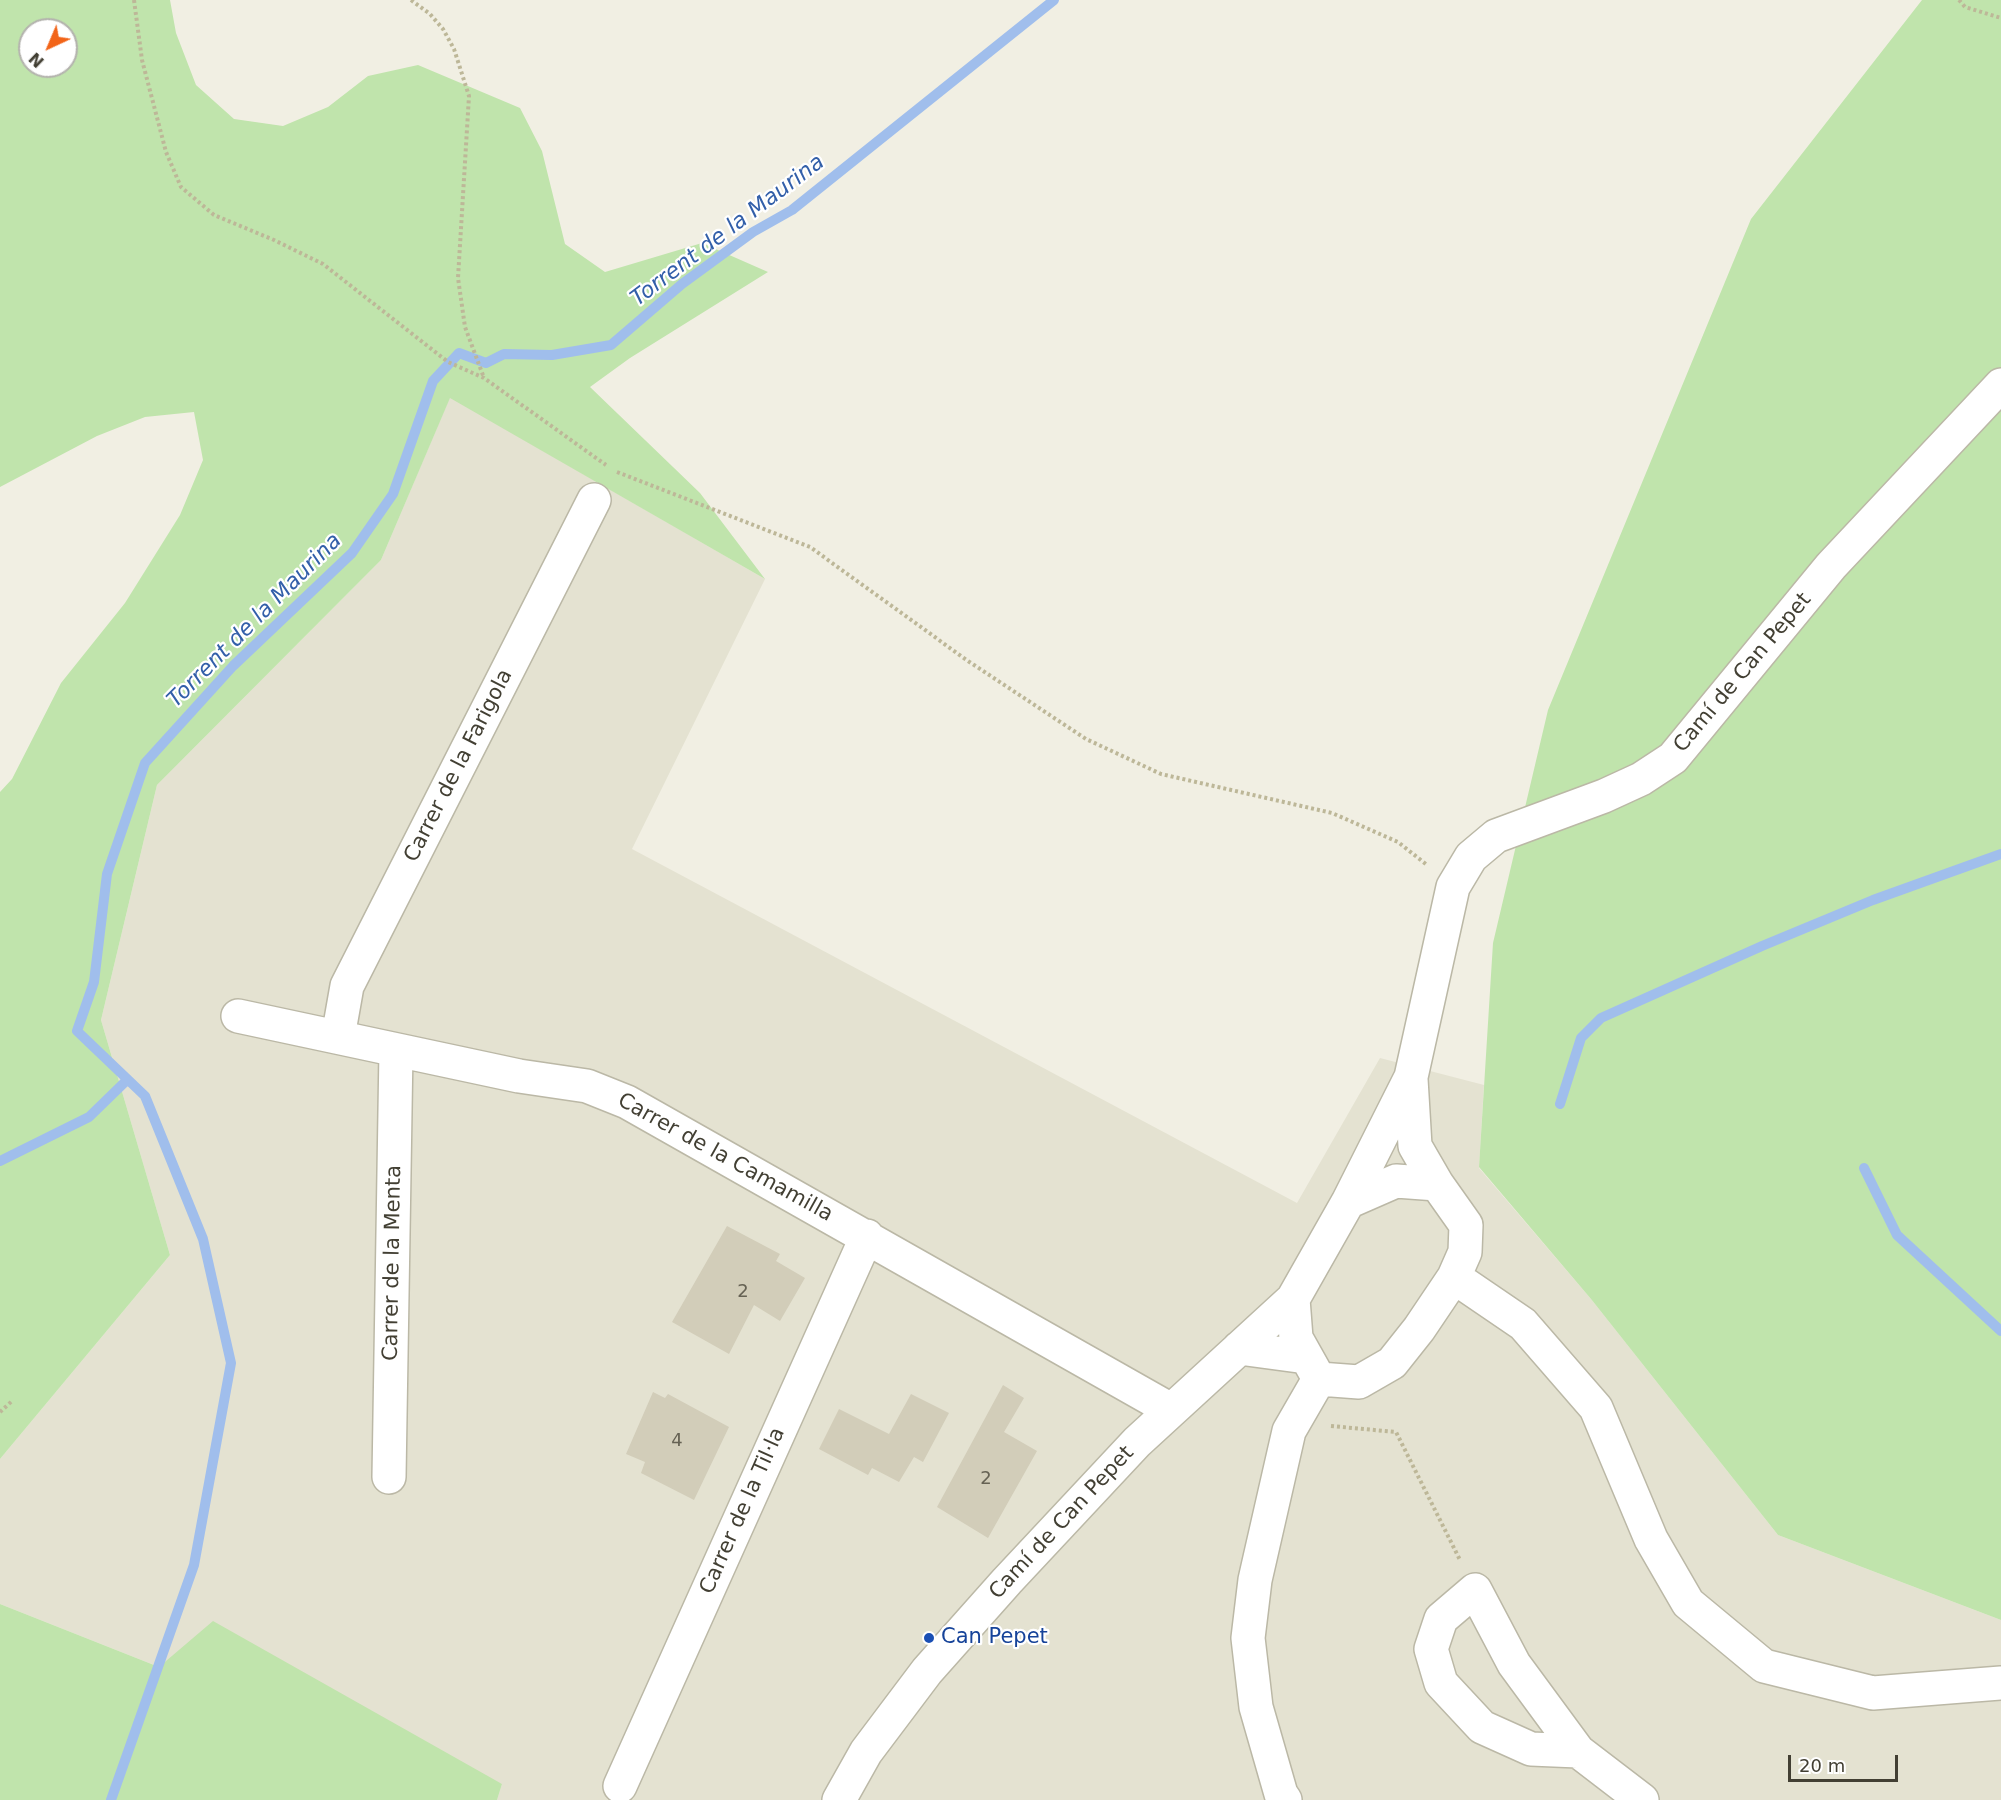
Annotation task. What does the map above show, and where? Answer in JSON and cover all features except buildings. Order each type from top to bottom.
[{"type":"street","name":"Camí de Can Pepet","points":[[1348,1202],[1411,1077],[1453,887],[1471,857],[1496,836],[1604,796],[1641,779],[1673,758],[1831,566],[2001,385]]},
{"type":"street","name":"Carrer de la Farigola","points":[[338,1037],[347,986],[594,500]]},
{"type":"street","name":"Carrer de la Camamilla","points":[[237,1016],[519,1076],[587,1086],[627,1102],[1171,1410]]},
{"type":"street","name":"Carrer de la Menta","points":[[390,1477],[396,1050]]},
{"type":"street","name":"Camí de Can Pepet","points":[[1411,1077],[1415,1146],[1437,1184]]},
{"type":"street","points":[[1239,1348],[1359,1382],[1392,1363],[1419,1329],[1454,1277],[1465,1252],[1466,1225],[1437,1184],[1396,1181],[1348,1202],[1293,1299],[1296,1338],[1313,1368]]},
{"type":"street","name":"Carrer de la Til·la","points":[[620,1786],[867,1236]]},
{"type":"street","points":[[1454,1277],[1523,1324],[1596,1408],[1651,1539],[1688,1603],[1764,1666],[1874,1694],[2001,1683]]},
{"type":"street","name":"Camí de Can Pepet","points":[[839,1800],[866,1752],[927,1671],[1007,1581],[1137,1442],[1293,1299]]},
{"type":"street","points":[[1285,1800],[1281,1794],[1256,1707],[1248,1638],[1255,1580],[1289,1431],[1313,1368]]},
{"type":"street","points":[[1578,1751],[1531,1749],[1482,1727],[1441,1683],[1431,1648],[1441,1619],[1475,1590],[1514,1664],[1578,1751],[1642,1800]]},
{"type":"path","points":[[134,0],[142,60],[166,152],[181,187],[214,215],[323,264],[448,362],[484,378],[612,470],[810,547],[968,660],[1086,738],[1161,774],[1332,813],[1398,842],[1453,887]]},
{"type":"path","points":[[411,0],[430,14],[443,29],[454,49],[469,96],[458,278],[465,327],[484,378]]},
{"type":"path","points":[[1959,0],[1965,7],[2001,18]]},
{"type":"path","points":[[0,1412],[12,1401]]},
{"type":"path","points":[[1329,1426],[1396,1432],[1475,1590]]},
{"type":"shaded area","points":[[450,397],[765,579],[632,849],[1297,1203],[1380,1058],[1484,1085],[1479,1168],[1591,1299],[1778,1535],[2001,1620],[2001,1800],[497,1800],[502,1784],[159,1667],[0,1604],[0,1459],[170,1255],[101,1020],[157,785],[381,560]]},
{"type":"green space","points":[[0,0],[170,0],[176,33],[196,85],[234,119],[283,126],[328,107],[368,76],[418,65],[520,108],[542,151],[565,244],[605,272],[702,243],[768,272],[630,358],[590,387],[700,493],[765,579],[450,398],[381,560],[157,785],[101,1020],[170,1255],[0,1459],[0,792],[12,779],[61,683],[125,603],[180,515],[203,460],[194,412],[145,417],[97,436],[0,487]]},
{"type":"green space","points":[[1922,0],[2001,0],[2001,1620],[1778,1535],[1591,1299],[1479,1167],[1493,943],[1548,710],[1751,219]]},
{"type":"green space","points":[[0,1604],[159,1667],[213,1621],[502,1784],[497,1800],[0,1800]]},
{"type":"waterway","name":"Torrent de la Maurina","points":[[111,1800],[194,1565],[231,1363],[203,1239],[145,1096],[77,1031],[94,982],[107,874],[145,763],[233,666],[352,553],[393,494],[433,381],[459,353],[486,363],[504,354],[552,355],[611,345],[682,284],[753,232],[792,210],[1054,0]]},
{"type":"waterway","points":[[1560,1104],[1581,1038],[1601,1018],[1762,946],[1873,900],[2001,854]]},
{"type":"waterway","points":[[0,1161],[89,1117],[126,1081]]},
{"type":"waterway","points":[[1864,1168],[1897,1235],[2001,1331]]},
{"type":"place","name":"Can Pepet","points":[[929,1638]]}]
